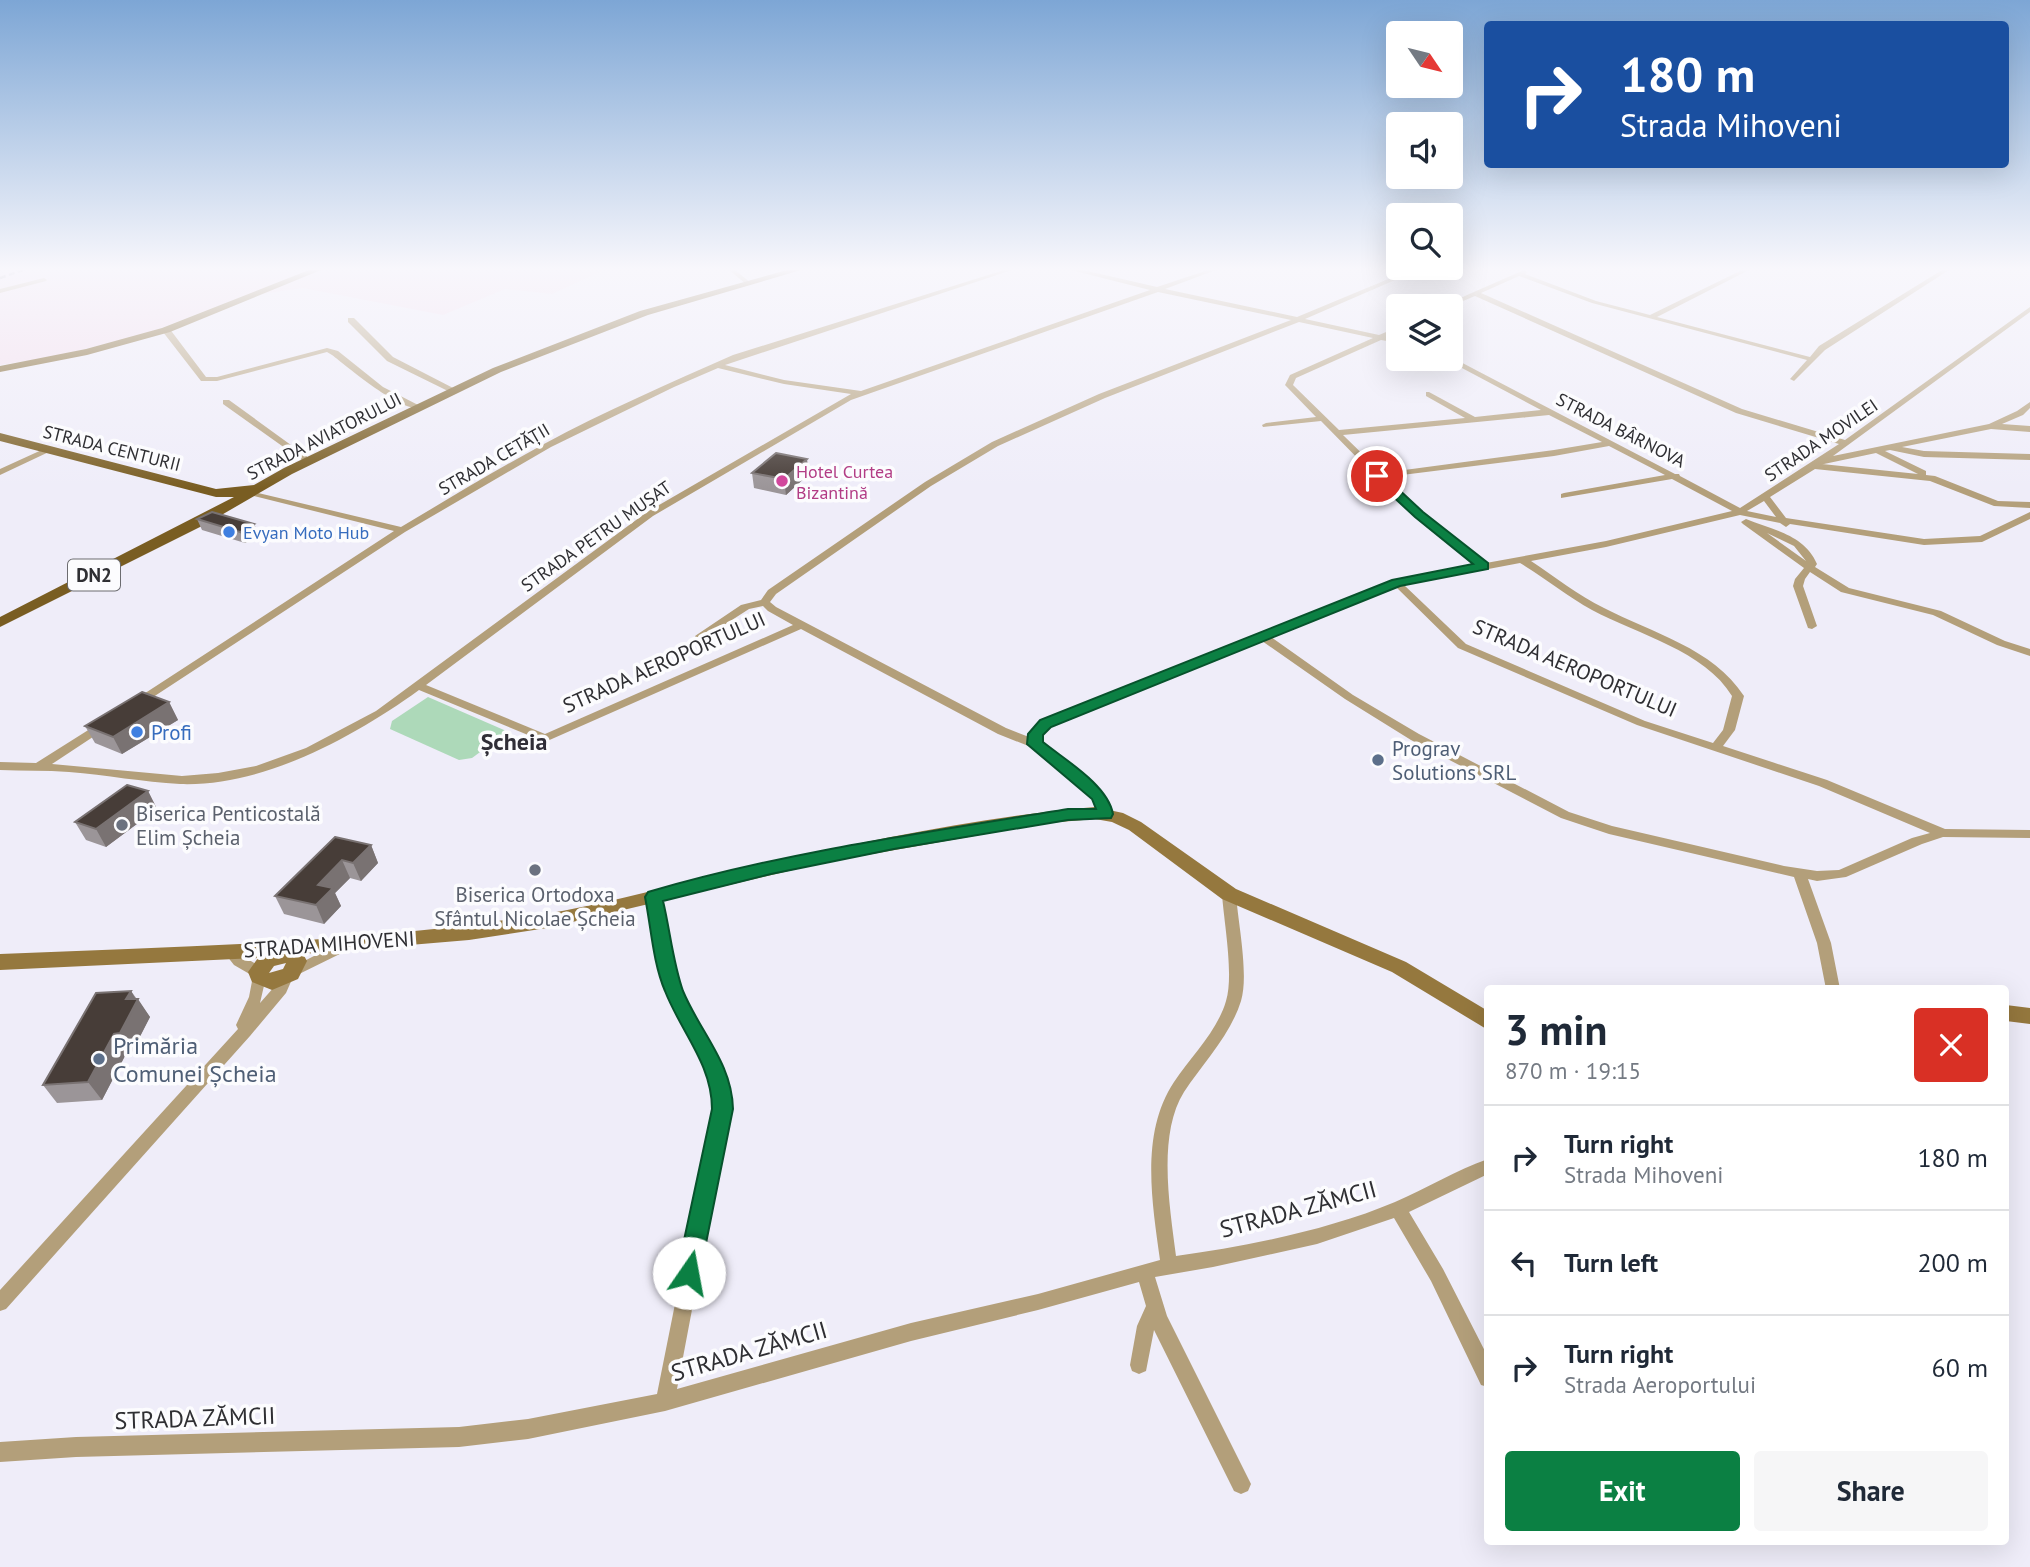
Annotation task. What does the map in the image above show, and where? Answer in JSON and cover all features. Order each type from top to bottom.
[{"type":"main road","points":[[0,368],[120,343]]},
{"type":"main road","name":"STRADA AVIATORULUI","points":[[187,525],[253,493],[288,471],[453,390],[568,343]]},
{"type":"main road","name":"STRADA CENTURII","points":[[0,437],[216,493],[243,491],[288,471]]},
{"type":"main road","name":"DN2","points":[[0,623],[187,525],[190,520],[220,501],[216,493]]},
{"type":"main road","points":[[1105,814],[1144,831],[1229,894],[1399,967],[1484,1019]]},
{"type":"main road","name":"STRADA MIHOVENI","points":[[0,962],[230,951],[278,966],[347,944],[505,928],[894,844],[1068,815],[1105,814]]},
{"type":"main road","points":[[2009,1013],[2030,1016]]},
{"type":"street","points":[[176,343],[204,379],[216,379],[327,350],[335,353],[380,389],[418,407]]},
{"type":"street","points":[[374,343],[390,359],[453,390]]},
{"type":"street","name":"STRADA CETĂȚII","points":[[125,711],[402,530],[548,445],[717,365],[784,343]]},
{"type":"street","name":"STRADA PETRU MUȘAT","points":[[0,766],[39,766],[182,780],[232,774],[288,759],[341,736],[419,686],[625,531],[755,450],[860,393],[1003,343]]},
{"type":"street","points":[[700,636],[745,607],[765,602],[772,592],[892,509],[995,444],[1102,396],[1237,343]]},
{"type":"street","points":[[1368,343],[1288,382],[1377,476],[1419,515],[1483,566]]},
{"type":"street","points":[[1587,343],[1739,411],[1845,443]]},
{"type":"street","points":[[1750,343],[1810,359]]},
{"type":"street","points":[[1794,379],[1810,359],[1831,343]]},
{"type":"street","name":"STRADA MOVILEI","points":[[1765,496],[1907,401],[1984,343]]},
{"type":"street","points":[[717,365],[784,382],[860,393]]},
{"type":"street","name":"STRADA BÂRNOVA","points":[[1463,366],[1676,476],[1740,516]]},
{"type":"street","points":[[1429,394],[1475,420]]},
{"type":"street","points":[[226,402],[309,461]]},
{"type":"street","points":[[1816,464],[1875,449],[1991,426],[2020,413],[2030,404]]},
{"type":"street","points":[[1335,433],[1552,412]]},
{"type":"street","points":[[1266,425],[1321,419]]},
{"type":"street","points":[[1991,426],[2030,429]]},
{"type":"street","points":[[1377,476],[1612,443]]},
{"type":"street","points":[[1885,447],[1924,454],[2030,457]]},
{"type":"street","points":[[1875,449],[1932,478],[1997,504],[2030,505]]},
{"type":"street","points":[[0,472],[49,450]]},
{"type":"street","points":[[1816,464],[1932,478]]},
{"type":"street","points":[[1564,496],[1676,476]]},
{"type":"street","points":[[253,493],[402,530]]},
{"type":"street","points":[[1740,516],[1765,496],[1785,521],[1794,542]]},
{"type":"street","points":[[1035,744],[1035,734],[1046,723],[1397,583],[1740,516],[1900,540],[1962,542],[1982,539],[2030,515]]},
{"type":"street","points":[[1740,516],[1794,542],[1810,558],[1810,569],[1800,579],[1798,586],[1812,626]]},
{"type":"street","points":[[1740,516],[1810,569],[1846,590],[1937,613],[2001,643],[2030,653]]},
{"type":"street","points":[[1521,559],[1595,607],[1681,649],[1726,678],[1738,696],[1729,730],[1716,747]]},
{"type":"street","name":"STRADA AEROPORTULUI","points":[[1397,583],[1454,639],[1472,652],[1641,723],[1823,783],[1942,833]]},
{"type":"street","name":"STRADA AEROPORTULUI","points":[[765,602],[772,609],[801,625],[1002,731],[1035,744],[1097,795],[1103,802],[1105,814]]},
{"type":"street","name":"STRADA AEROPORTULUI","points":[[419,686],[545,738],[801,625]]},
{"type":"street","points":[[1262,636],[1399,728],[1565,815],[1650,840],[1800,874],[1841,874],[1942,833],[2030,834]]},
{"type":"street","points":[[39,766],[114,718]]},
{"type":"street","points":[[1800,874],[1824,943],[1832,985]]},
{"type":"street","points":[[1169,1265],[1162,1208],[1161,1149],[1165,1122],[1170,1102],[1217,1035],[1234,999],[1229,894]]},
{"type":"street","points":[[654,897],[673,988],[689,1024],[709,1055],[719,1077],[722,1093],[722,1109],[665,1402]]},
{"type":"street","points":[[230,951],[239,961],[278,966]]},
{"type":"street","points":[[0,1303],[267,1006],[278,966]]},
{"type":"street","points":[[233,1044],[278,966]]},
{"type":"street","name":"STRADA ZĂMCII","points":[[0,1452],[76,1447],[459,1437],[528,1429],[665,1402],[911,1332],[1038,1302],[1145,1271],[1270,1247],[1329,1232],[1398,1209],[1484,1168]]},
{"type":"street","points":[[1398,1209],[1437,1275],[1484,1370]]},
{"type":"street","points":[[1145,1271],[1155,1306],[1180,1366],[1241,1484]]},
{"type":"street","points":[[1139,1365],[1146,1326],[1155,1306]]},
{"type":"shaded area","points":[[0,343],[108,343],[57,356],[0,365]]},
{"type":"green space","points":[[428,697],[506,733],[472,758],[459,760],[390,729],[392,721]]},
{"type":"building","points":[[776,453],[807,459],[784,479],[752,473]]},
{"type":"building","points":[[212,512],[254,524],[240,532],[197,519]]},
{"type":"building","points":[[142,692],[169,702],[113,737],[85,726]]},
{"type":"building","points":[[127,785],[148,791],[96,829],[75,822]]},
{"type":"building","points":[[335,837],[371,845],[353,863],[342,860],[318,885],[333,888],[316,905],[275,896]]},
{"type":"building","points":[[131,991],[126,999],[138,999],[120,1033],[114,1034],[88,1082],[43,1085],[96,993]]},
{"type":"place","name":"Hotel Curtea Bizantină","points":[[782,481]]},
{"type":"place","name":"Evyan Moto Hub","points":[[229,532]]},
{"type":"place","name":"Profi","points":[[137,732]]},
{"type":"place","name":"Prograv Solutions SRL","points":[[1378,760]]},
{"type":"place","name":"Biserica Penticostală Elim Șcheia","points":[[122,825]]},
{"type":"place","name":"Biserica Ortodoxa Sfântul Nicolae Șcheia","points":[[535,870]]},
{"type":"place","name":"Primăria Comunei Șcheia","points":[[99,1059]]},
{"type":"district","name":"Șcheia","points":[[514,741]]},
{"type":"route","points":[[689,1273],[722,1109],[722,1093],[719,1077],[709,1055],[689,1024],[673,988],[654,897],[827,856],[1068,815],[1105,814],[1103,802],[1097,795],[1035,744],[1035,734],[1046,723],[1397,583],[1483,566],[1419,515],[1377,476]]}]
